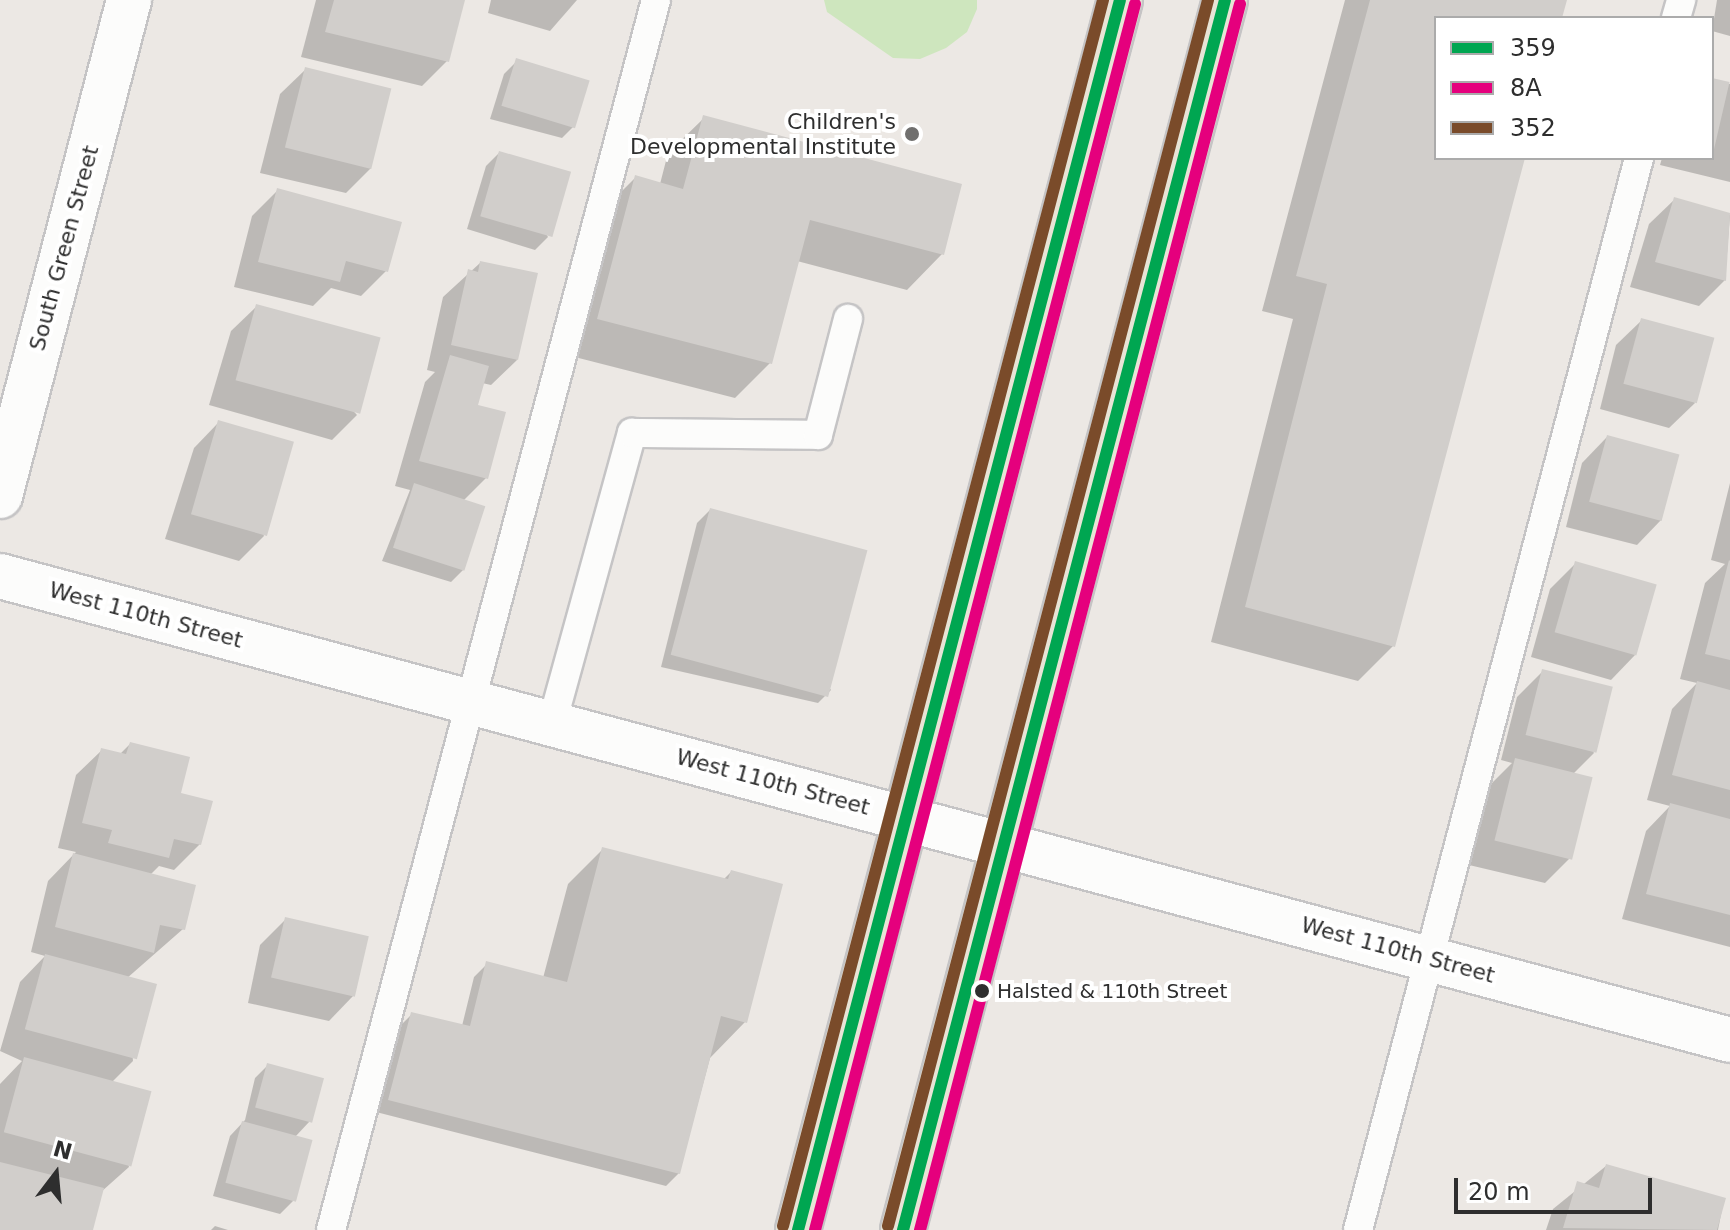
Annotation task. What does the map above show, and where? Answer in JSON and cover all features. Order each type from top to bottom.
[{"type":"main road","points":[[798,1230],[1120,0]]},
{"type":"main road","points":[[903,1230],[1225,0]]},
{"type":"street","name":"South Green Street","points":[[0,496],[129,0]]},
{"type":"street","name":"West 110th Street","points":[[0,576],[1730,1040]]},
{"type":"lane","points":[[331,1230],[656,0]]},
{"type":"lane","points":[[1358,1230],[1638,160]]},
{"type":"lane","points":[[552,723],[632,433],[818,435],[848,319]]},
{"type":"green space","points":[[824,0],[977,0],[977,9],[967,32],[946,48],[920,59],[893,58],[827,12]]},
{"type":"building","points":[[334,0],[465,0],[449,62],[325,32]]},
{"type":"building","points":[[1370,0],[1567,0],[1563,16],[1434,16],[1434,160],[1524,160],[1395,647],[1245,607],[1327,284],[1296,276]]},
{"type":"building","points":[[516,58],[590,81],[575,128],[501,106]]},
{"type":"building","points":[[305,67],[391,89],[371,169],[285,148]]},
{"type":"building","points":[[1714,78],[1730,82],[1714,149],[1714,149]]},
{"type":"building","points":[[703,115],[962,184],[944,255],[810,220],[772,364],[597,319],[635,175],[683,189]]},
{"type":"building","points":[[499,151],[571,172],[552,237],[480,216]]},
{"type":"building","points":[[277,188],[402,222],[388,272],[346,261],[340,282],[258,262]]},
{"type":"building","points":[[1674,197],[1730,213],[1726,281],[1655,262]]},
{"type":"building","points":[[480,261],[538,273],[518,360],[451,345],[468,269],[478,272]]},
{"type":"building","points":[[256,304],[381,337],[360,414],[236,380]]},
{"type":"building","points":[[1641,318],[1714,338],[1697,403],[1623,384]]},
{"type":"building","points":[[450,355],[489,366],[478,405],[506,412],[488,479],[419,461]]},
{"type":"building","points":[[218,420],[294,442],[267,536],[191,514]]},
{"type":"building","points":[[1607,435],[1679,454],[1662,521],[1589,502]]},
{"type":"building","points":[[414,483],[485,506],[464,571],[393,548]]},
{"type":"building","points":[[710,508],[867,550],[828,697],[671,655]]},
{"type":"building","points":[[1575,561],[1657,584],[1636,656],[1555,632]]},
{"type":"building","points":[[1730,561],[1730,660],[1705,654]]},
{"type":"building","points":[[1542,669],[1613,687],[1596,753],[1526,735]]},
{"type":"building","points":[[1697,681],[1730,690],[1730,790],[1672,775]]},
{"type":"building","points":[[130,742],[190,757],[181,793],[213,801],[201,845],[174,839],[169,858],[108,843],[112,830],[82,823],[101,748],[126,754]]},
{"type":"building","points":[[1515,758],[1593,777],[1572,860],[1494,840]]},
{"type":"building","points":[[1670,803],[1730,819],[1730,915],[1646,894]]},
{"type":"building","points":[[602,847],[728,879],[731,870],[783,884],[747,1023],[721,1016],[680,1174],[388,1100],[411,1012],[470,1026],[486,961],[567,982]]},
{"type":"building","points":[[73,853],[196,885],[185,930],[160,925],[154,953],[55,927]]},
{"type":"building","points":[[285,917],[369,936],[355,997],[271,977]]},
{"type":"building","points":[[45,954],[157,984],[137,1059],[25,1029]]},
{"type":"building","points":[[24,1057],[152,1091],[131,1167],[4,1132]]},
{"type":"building","points":[[267,1063],[324,1078],[312,1123],[255,1107]]},
{"type":"building","points":[[242,1121],[313,1140],[296,1202],[225,1183]]},
{"type":"building","points":[[0,1162],[104,1188],[93,1230],[0,1230]]},
{"type":"building","points":[[1606,1164],[1726,1198],[1717,1230],[1563,1228],[1577,1181],[1599,1188]]},
{"type":"transit line","name":"352","points":[[783,1226],[1103,0]]},
{"type":"transit line","name":"359","points":[[798,1230],[1120,0]]},
{"type":"transit line","name":"352","points":[[888,1226],[1208,0]]},
{"type":"transit line","name":"359","points":[[903,1230],[1225,0]]},
{"type":"transit line","name":"8A","points":[[815,1230],[1135,4]]},
{"type":"transit line","name":"8A","points":[[920,1230],[1240,4]]},
{"type":"place","name":"Children's Developmental Institute","points":[[912,134]]},
{"type":"place","name":"Halsted & 110th Street","points":[[982,991]]}]
